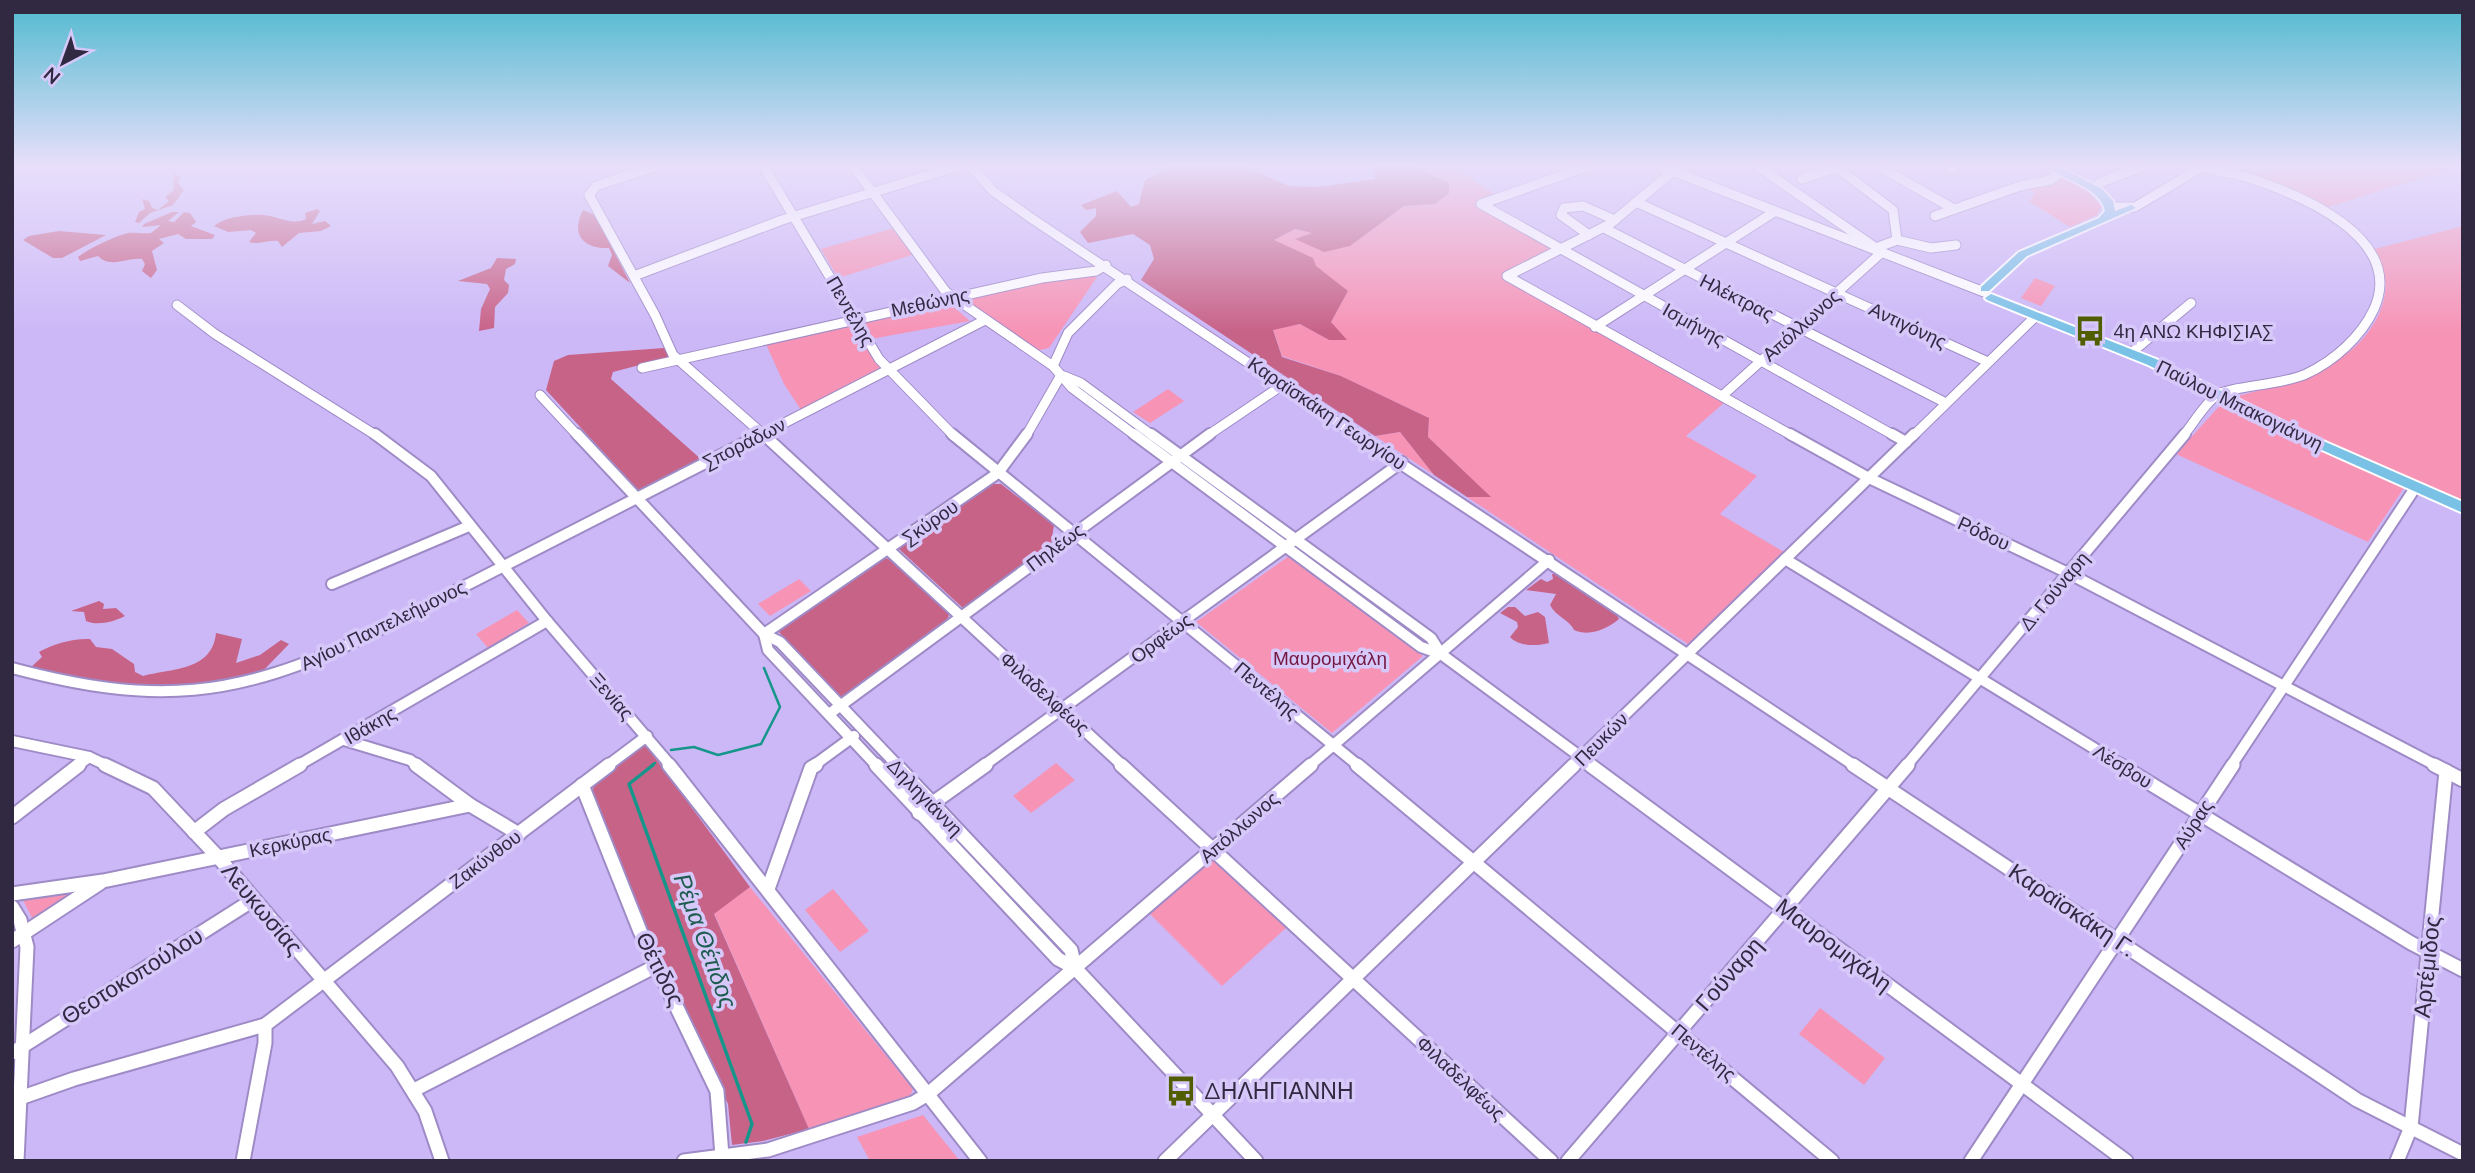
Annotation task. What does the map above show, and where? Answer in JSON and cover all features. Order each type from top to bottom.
[{"type":"main road","points":[[1992,293],[2001,274],[2023,254],[2099,222]]},
{"type":"main road","name":"Παύλου Μπακογιάννη","points":[[1992,293],[2016,307],[2131,353],[2415,488],[2463,508]]},
{"type":"street","name":"Φιλαδελφέως","points":[[603,222],[634,276],[666,344],[678,359],[1062,708],[1550,1161]]},
{"type":"street","points":[[634,276],[779,222]]},
{"type":"street","name":"Πεντέλης","points":[[797,222],[888,369],[946,429],[1475,861],[1832,1161]]},
{"type":"street","name":"Μαυρομιχάλη","points":[[894,222],[952,298],[1053,366],[1072,388],[1175,457],[1293,544],[1421,646],[1441,654],[2126,1161]]},
{"type":"street","name":"Καραϊσκάκη Γεωργίου","points":[[1040,222],[1688,653]]},
{"type":"street","name":"Ισμήνης","points":[[1511,222],[1906,442]]},
{"type":"street","points":[[1567,222],[1589,235]]},
{"type":"street","points":[[1561,250],[1613,222]]},
{"type":"street","name":"Αντιγόνης","points":[[1681,222],[1988,362]]},
{"type":"street","points":[[1595,327],[1759,222]]},
{"type":"street","name":"Παύλου Μπακογιάννη","points":[[1800,222],[1992,293]]},
{"type":"street","points":[[1837,222],[1878,251],[1897,240],[1931,248],[1956,245]]},
{"type":"street","points":[[1894,222],[1897,240]]},
{"type":"street","points":[[2218,394],[2282,382],[2306,374],[2356,339],[2371,316],[2382,287],[2374,255],[2362,239],[2336,222]]},
{"type":"street","name":"Ηλέκτρας","points":[[1604,228],[1946,403]]},
{"type":"street","name":"Ρόδου","points":[[1561,250],[1509,275],[1510,279],[1869,478],[2068,573],[2463,780]]},
{"type":"street","name":"Απόλλωνος","points":[[1722,396],[1838,293],[1878,251]]},
{"type":"street","name":"Μεθώνης","points":[[642,368],[1042,278],[1096,271],[1106,265]]},
{"type":"street","points":[[1096,271],[1117,284]]},
{"type":"street","points":[[1053,366],[1068,333],[1117,284],[1126,279]]},
{"type":"street","points":[[2131,353],[2191,303]]},
{"type":"street","name":"Ξενίας","points":[[177,305],[215,334],[414,460],[431,476],[547,621],[647,736],[980,1161]]},
{"type":"street","name":"Πευκών","points":[[1165,1161],[2037,315]]},
{"type":"street","name":"Σποράδων","points":[[503,567],[985,320]]},
{"type":"street","name":"Σκύρου","points":[[764,634],[890,550],[998,473],[1011,461],[1043,399],[1061,375]]},
{"type":"street","name":"Πηλέως","points":[[829,714],[1175,457],[1284,384]]},
{"type":"street","name":"Δ. Γούναρη","points":[[1889,787],[2218,394]]},
{"type":"street","name":"Δηληγιάννη","points":[[540,395],[764,634],[780,642],[1071,950],[1075,968]]},
{"type":"street","name":"Ορφέως","points":[[919,813],[1293,544],[1402,462]]},
{"type":"street","name":"Αύρας","points":[[1971,1161],[2415,488]]},
{"type":"street","points":[[331,584],[469,526]]},
{"type":"street","name":"Λέσβου","points":[[1785,559],[2429,953],[2463,970]]},
{"type":"street","name":"Απόλλωνος","points":[[684,1161],[768,1150],[913,1103],[928,1094],[1549,560]]},
{"type":"street","name":"Αγίου Παντελεήμονος","points":[[12,668],[49,678],[129,691],[163,693],[221,685],[324,658],[503,567]]},
{"type":"street","name":"Ιθάκης","points":[[194,832],[224,809],[547,621]]},
{"type":"street","name":"Δηληγιάννη","points":[[764,634],[768,650],[919,813],[1058,959],[1075,968],[1256,1161]]},
{"type":"street","name":"Καραϊσκάκη Γ.","points":[[1688,653],[2357,1100],[2463,1154]]},
{"type":"street","points":[[768,889],[811,768],[862,731]]},
{"type":"street","name":"Ζακύνθου","points":[[265,1025],[647,736]]},
{"type":"street","points":[[344,740],[410,760],[470,805],[519,834]]},
{"type":"street","name":"Λευκωσίας","points":[[12,741],[89,757],[153,788],[218,858],[414,1090],[430,1121],[442,1161]]},
{"type":"street","points":[[12,817],[89,757]]},
{"type":"street","name":"Αρτέμιδος","points":[[2397,1161],[2410,1127],[2446,771]]},
{"type":"street","name":"Θέτιδος","points":[[582,785],[656,966],[670,988],[717,1091],[722,1156]]},
{"type":"street","name":"Γούναρη","points":[[1568,1161],[1889,787]]},
{"type":"street","name":"Κερκύρας","points":[[12,894],[103,881],[470,805]]},
{"type":"street","points":[[992,890],[1004,880]]},
{"type":"street","points":[[18,938],[103,881]]},
{"type":"street","name":"Θεοτοκοπούλου","points":[[17,1049],[253,900]]},
{"type":"street","points":[[12,906],[27,975],[17,1049],[20,1098],[17,1161]]},
{"type":"street","points":[[414,1090],[656,966]]},
{"type":"street","points":[[20,1098],[74,1079],[265,1025],[265,1043],[243,1161]]},
{"type":"green space","points":[[1383,222],[1508,222],[1555,249],[1504,277],[1725,402],[1686,436],[1757,476],[1720,514],[1784,552],[1688,644],[1467,497],[1490,497],[1428,437],[1429,418],[1341,376],[1282,356],[1273,329],[1300,324],[1329,340],[1346,340],[1331,322],[1348,291],[1273,240],[1295,229],[1313,233],[1296,239],[1350,246]]},
{"type":"green space","points":[[2062,222],[2082,222],[2070,227]]},
{"type":"green space","points":[[2463,226],[2463,505],[2250,405],[2238,396],[2318,371],[2353,349],[2367,334],[2380,312],[2385,289],[2384,276],[2375,249]]},
{"type":"green space","points":[[894,228],[912,255],[838,278],[821,249]]},
{"type":"green space","points":[[1073,274],[1097,277],[1049,348],[1036,351],[968,302],[968,298]]},
{"type":"green space","points":[[2035,278],[2055,286],[2041,306],[2021,298]]},
{"type":"green space","points":[[947,301],[970,321],[871,339],[863,319]]},
{"type":"green space","points":[[853,321],[881,368],[801,410],[784,384],[765,342]]},
{"type":"green space","points":[[1168,389],[1184,401],[1150,423],[1133,412]]},
{"type":"green space","points":[[2223,402],[2404,488],[2368,542],[2176,454]]},
{"type":"green space","points":[[1400,432],[1434,475],[1375,436]]},
{"type":"green space","name":"Μαυρομιχάλη","points":[[1289,556],[1423,656],[1332,733],[1196,622]]},
{"type":"green space","points":[[799,579],[811,591],[770,616],[758,604]]},
{"type":"green space","points":[[517,610],[529,623],[488,648],[476,634]]},
{"type":"green space","points":[[1056,763],[1075,780],[1031,813],[1013,796]]},
{"type":"green space","points":[[1208,853],[1287,927],[1222,986],[1145,909]]},
{"type":"green space","points":[[750,887],[913,1089],[910,1096],[809,1129],[714,913]]},
{"type":"green space","points":[[833,889],[869,931],[840,952],[805,910]]},
{"type":"green space","points":[[68,893],[70,898],[34,922],[22,898]]},
{"type":"green space","points":[[1820,1008],[1885,1058],[1864,1085],[1799,1034]]},
{"type":"green space","points":[[923,1115],[960,1161],[870,1161],[857,1137]]},
{"type":"shaded area","points":[[196,222],[191,226],[215,235],[212,239],[186,239],[178,234],[159,239],[164,243],[152,251],[157,270],[151,278],[142,271],[145,264],[142,259],[108,262],[98,256],[80,261],[78,257],[116,237],[128,233],[151,233],[161,225],[142,227],[144,224]]},
{"type":"shaded area","points":[[326,222],[331,226],[321,231],[299,233],[282,247],[278,241],[249,242],[256,233],[251,230],[228,232],[214,226],[218,223]]},
{"type":"shaded area","points":[[579,222],[598,222],[630,283],[608,266],[612,255],[609,248],[586,243],[578,227]]},
{"type":"shaded area","points":[[1090,222],[1383,222],[1350,246],[1324,252],[1295,239],[1312,233],[1295,229],[1274,240],[1313,258],[1316,266],[1348,291],[1331,322],[1347,340],[1329,340],[1300,324],[1273,330],[1282,357],[1341,376],[1429,418],[1428,437],[1491,497],[1467,497],[1434,475],[1400,432],[1375,436],[1141,280],[1154,259],[1150,245],[1133,234],[1088,243],[1080,232]]},
{"type":"shaded area","points":[[59,231],[106,235],[62,258],[53,258],[23,240],[29,236]]},
{"type":"shaded area","points":[[497,258],[516,259],[515,264],[506,269],[504,280],[509,285],[508,293],[495,307],[494,328],[479,331],[481,309],[490,289],[487,284],[458,281],[491,268]]},
{"type":"shaded area","points":[[664,348],[670,357],[613,372],[611,379],[703,461],[641,493],[546,390],[554,361],[568,355]]},
{"type":"shaded area","points":[[993,484],[1001,484],[1054,525],[1051,544],[964,609],[899,549]]},
{"type":"shaded area","points":[[884,558],[889,559],[949,614],[947,622],[842,700],[778,631]]},
{"type":"shaded area","points":[[1552,574],[1559,574],[1614,610],[1619,619],[1598,631],[1586,633],[1574,630],[1550,605],[1556,594],[1526,590],[1541,579],[1547,582],[1553,579]]},
{"type":"shaded area","points":[[99,601],[104,604],[103,609],[116,608],[125,616],[111,622],[95,623],[86,621],[84,612],[71,611]]},
{"type":"shaded area","points":[[1508,607],[1515,607],[1525,616],[1538,612],[1545,617],[1549,643],[1523,644],[1510,637],[1518,627],[1517,622],[1500,613]]},
{"type":"shaded area","points":[[216,633],[242,639],[236,663],[260,655],[281,640],[289,644],[260,674],[209,684],[137,688],[29,669],[42,657],[39,652],[44,649],[70,641],[90,639],[96,647],[112,649],[134,664],[135,672],[143,676],[178,669],[199,661],[207,655]]},
{"type":"shaded area","points":[[645,744],[750,887],[714,914],[809,1129],[763,1141],[732,1145],[728,1104],[664,967],[643,932],[592,792],[596,780]]},
{"type":"waterway","name":"Ρέμα Θέτιδος","points":[[671,750],[694,747],[718,755],[761,744],[780,707],[764,668]]},
{"type":"waterway","name":"Ρέμα Θέτιδος","points":[[651,766],[655,763]]},
{"type":"waterway","name":"Ρέμα Θέτιδος","points":[[653,765],[629,784],[752,1124],[746,1142]]},
{"type":"place","name":"4η ΑΝΩ ΚΗΦΙΣΙΑΣ","points":[[2090,331]]},
{"type":"place","name":"ΔΗΛΗΓΙΑΝΝΗ","points":[[1181,1091]]}]
